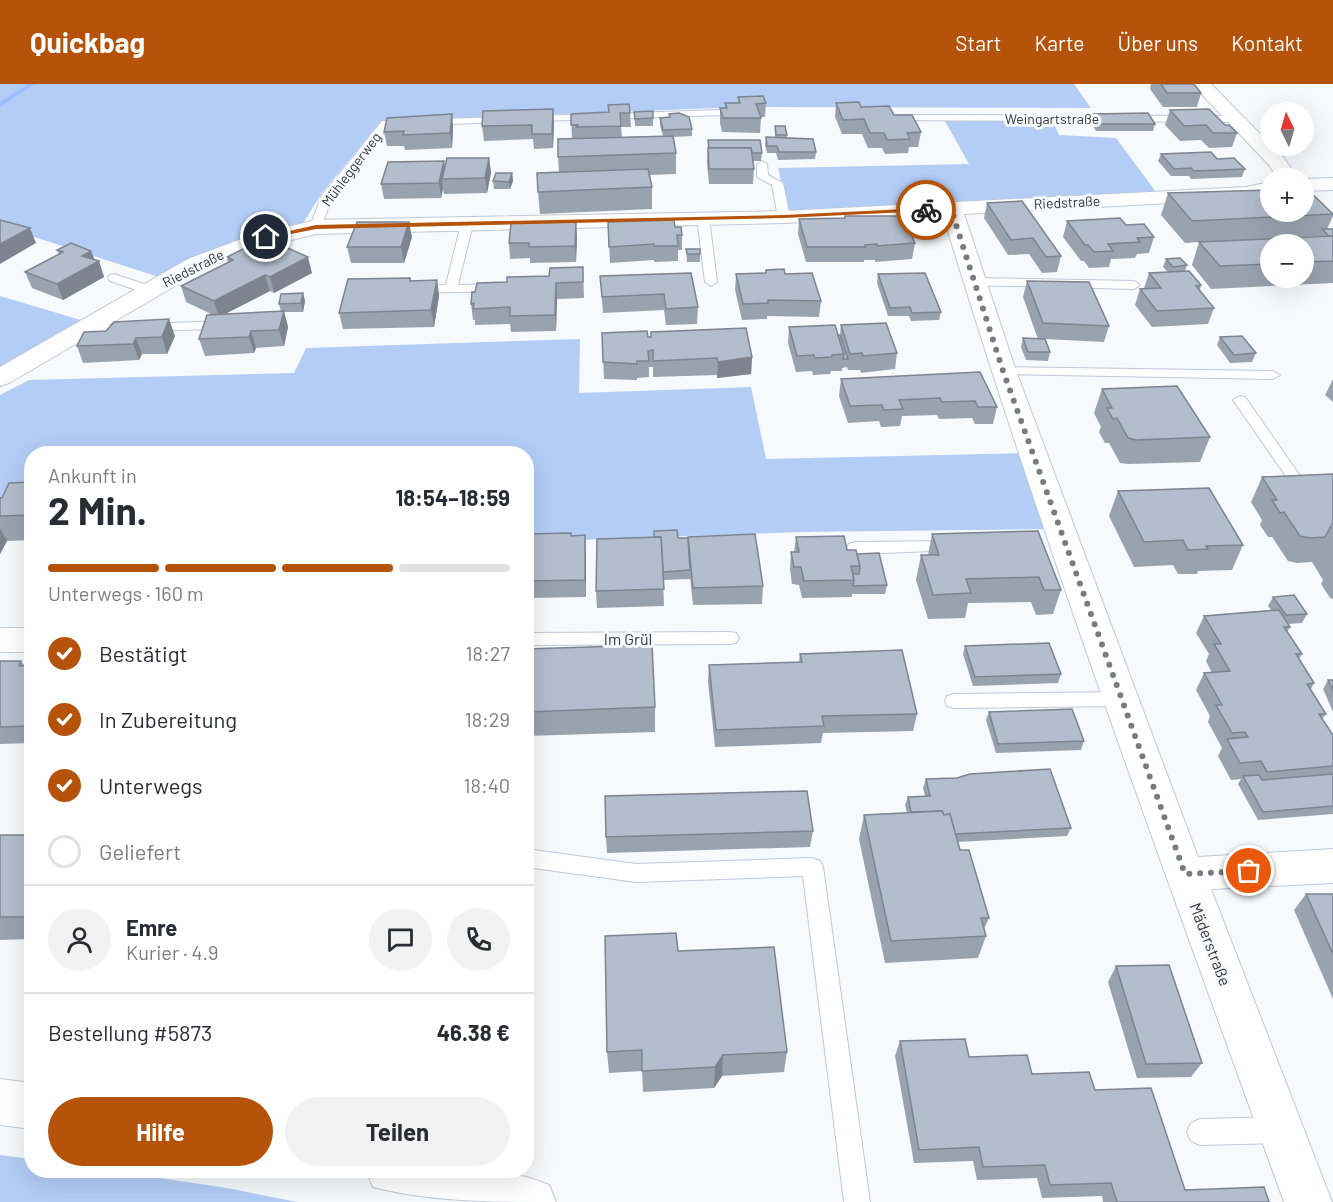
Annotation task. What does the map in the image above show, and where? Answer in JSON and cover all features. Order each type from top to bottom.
[{"type":"street","points":[[1200,84],[1281,168]]},
{"type":"street","points":[[1314,186],[1330,187]]},
{"type":"street","name":"Riedstraße","points":[[0,378],[196,264],[227,250],[266,237],[316,227],[784,217],[1246,193],[1260,190]]},
{"type":"street","name":"Mäderstraße","points":[[951,209],[1003,371],[1054,544],[1122,699],[1308,1202]]},
{"type":"street","points":[[0,640],[24,640]]},
{"type":"street","points":[[1185,874],[1333,866]]},
{"type":"street","points":[[0,1102],[24,1105]]},
{"type":"street","points":[[426,1178],[532,1202]]},
{"type":"lane","name":"Mühleggerweg","points":[[316,227],[327,197],[386,123],[721,113]]},
{"type":"lane","name":"Weingartstraße","points":[[881,118],[1234,119]]},
{"type":"lane","points":[[762,164],[764,177],[777,183],[784,217]]},
{"type":"lane","points":[[703,218],[711,282]]},
{"type":"lane","points":[[451,289],[466,224]]},
{"type":"lane","points":[[114,278],[148,291]]},
{"type":"lane","points":[[975,282],[1134,285]]},
{"type":"lane","points":[[412,290],[509,288]]},
{"type":"lane","points":[[81,330],[248,324]]},
{"type":"lane","points":[[1003,371],[1273,375]]},
{"type":"lane","points":[[1240,400],[1293,476]]},
{"type":"lane","points":[[855,548],[972,545]]},
{"type":"lane","name":"Im Grül","points":[[534,639],[730,638]]},
{"type":"lane","points":[[954,701],[1122,699]]},
{"type":"lane","points":[[534,859],[636,873],[812,867],[857,1202]]},
{"type":"lane","points":[[1200,1132],[1281,1130]]},
{"type":"shaded area","points":[[0,84],[1074,84],[1091,108],[745,107],[381,121],[322,193],[303,223],[264,231],[222,246],[159,277],[0,226]]},
{"type":"shaded area","points":[[1052,120],[1059,135],[1116,138],[1156,192],[788,211],[778,168],[969,164],[945,121]]},
{"type":"shaded area","points":[[0,296],[84,321],[0,369]]},
{"type":"shaded area","points":[[580,339],[579,393],[751,387],[766,459],[1024,453],[1051,529],[800,532],[534,542],[534,446],[24,446],[24,501],[0,503],[0,395],[29,380],[294,373],[306,348]]},
{"type":"shaded area","points":[[0,1155],[24,1158],[24,1178],[160,1178],[297,1202],[0,1202]]},
{"type":"building","points":[[1161,84],[1194,84],[1201,93],[1167,93]]},
{"type":"building","points":[[763,96],[766,103],[756,104],[761,118],[723,118],[720,108],[727,108],[725,103],[740,103],[738,97]]},
{"type":"building","points":[[859,102],[861,107],[889,106],[894,115],[912,115],[921,132],[907,133],[910,139],[887,140],[884,133],[870,133],[864,119],[843,120],[836,103]]},
{"type":"building","points":[[629,104],[630,113],[620,113],[621,126],[577,127],[578,125],[571,125],[571,114],[609,112],[608,105]]},
{"type":"building","points":[[553,109],[552,134],[532,134],[532,125],[482,126],[483,111]]},
{"type":"building","points":[[1209,109],[1237,133],[1213,133],[1206,125],[1184,126],[1170,110]]},
{"type":"building","points":[[653,111],[653,118],[635,119],[634,112]]},
{"type":"building","points":[[679,113],[689,117],[692,129],[663,130],[660,118]]},
{"type":"building","points":[[1148,113],[1155,124],[1098,124],[1092,114]]},
{"type":"building","points":[[452,114],[450,133],[403,135],[404,131],[384,132],[387,118]]},
{"type":"building","points":[[775,126],[785,126],[787,135],[776,135]]},
{"type":"building","points":[[673,136],[676,153],[558,157],[558,139]]},
{"type":"building","points":[[766,137],[813,139],[816,152],[779,152],[777,146],[767,146]]},
{"type":"building","points":[[708,140],[760,140],[762,153],[752,153],[751,148],[709,148]]},
{"type":"building","points":[[708,148],[751,148],[754,169],[709,169]]},
{"type":"building","points":[[1211,152],[1217,159],[1234,158],[1245,169],[1194,171],[1191,168],[1174,169],[1161,154]]},
{"type":"building","points":[[447,158],[489,158],[485,178],[442,179]]},
{"type":"building","points":[[444,161],[439,183],[381,184],[388,162]]},
{"type":"building","points":[[648,169],[652,187],[538,192],[537,173]]},
{"type":"building","points":[[496,173],[512,173],[509,182],[493,181]]},
{"type":"building","points":[[1260,190],[1260,218],[1192,221],[1168,193]]},
{"type":"building","points":[[1314,196],[1333,214],[1314,215]]},
{"type":"building","points":[[1022,201],[1061,256],[1046,257],[1033,238],[1011,240],[987,203]]},
{"type":"building","points":[[845,216],[903,216],[915,243],[865,245],[866,247],[807,247],[799,219],[845,218]]},
{"type":"building","points":[[1120,218],[1126,225],[1144,224],[1154,237],[1137,238],[1140,242],[1108,244],[1113,251],[1094,252],[1088,245],[1085,245],[1067,221]]},
{"type":"building","points":[[0,220],[30,228],[0,244]]},
{"type":"building","points":[[674,220],[675,227],[681,227],[682,235],[677,235],[678,246],[654,246],[654,244],[609,247],[608,222]]},
{"type":"building","points":[[357,222],[409,222],[401,247],[347,247]]},
{"type":"building","points":[[576,222],[575,246],[529,247],[529,243],[509,243],[511,223]]},
{"type":"building","points":[[1322,229],[1333,229],[1333,236],[1329,236]]},
{"type":"building","points":[[1333,236],[1333,261],[1314,262],[1314,237]]},
{"type":"building","points":[[265,238],[308,257],[270,277],[265,275],[214,301],[181,286],[233,260],[227,257]]},
{"type":"building","points":[[1260,239],[1260,264],[1220,266],[1199,242]]},
{"type":"building","points":[[71,243],[91,251],[82,256],[99,261],[57,284],[25,272],[63,252],[57,250]]},
{"type":"building","points":[[686,249],[700,249],[700,254],[687,254]]},
{"type":"building","points":[[1180,258],[1187,265],[1173,267],[1166,259]]},
{"type":"building","points":[[583,267],[583,282],[556,283],[555,315],[510,316],[510,307],[473,309],[474,303],[471,304],[472,292],[475,292],[477,283],[507,282],[507,277],[549,276],[550,268]]},
{"type":"building","points":[[784,269],[785,274],[812,273],[821,301],[768,300],[768,303],[743,304],[736,274],[766,273],[766,270]]},
{"type":"building","points":[[1189,271],[1201,285],[1196,286],[1214,308],[1157,311],[1140,289],[1161,288],[1149,273]]},
{"type":"building","points":[[691,273],[698,307],[666,309],[664,294],[602,297],[600,276]]},
{"type":"building","points":[[925,273],[941,312],[912,313],[910,307],[890,308],[878,274]]},
{"type":"building","points":[[410,278],[410,281],[437,280],[431,310],[339,313],[348,279]]},
{"type":"building","points":[[1027,281],[1089,282],[1109,326],[1043,323]]},
{"type":"building","points":[[303,293],[301,303],[279,304],[281,294]]},
{"type":"building","points":[[284,311],[279,330],[251,331],[249,337],[199,339],[207,315]]},
{"type":"building","points":[[169,319],[162,337],[136,338],[133,344],[77,346],[84,332],[106,331],[114,322]]},
{"type":"building","points":[[886,323],[897,353],[863,356],[862,353],[850,354],[841,325]]},
{"type":"building","points":[[835,325],[844,354],[815,358],[814,355],[797,356],[789,327]]},
{"type":"building","points":[[746,328],[752,357],[718,362],[717,358],[653,361],[653,350],[648,351],[649,361],[637,361],[637,364],[603,362],[602,333],[647,331],[648,337],[651,337],[651,332]]},
{"type":"building","points":[[838,335],[840,335],[848,359],[843,359],[844,354]]},
{"type":"building","points":[[1242,336],[1256,353],[1234,355],[1220,337]]},
{"type":"building","points":[[1023,338],[1045,339],[1050,352],[1028,352]]},
{"type":"building","points":[[980,372],[997,407],[978,407],[975,401],[942,402],[940,398],[899,400],[903,409],[884,410],[882,405],[850,406],[841,379]]},
{"type":"building","points":[[1177,386],[1210,437],[1136,440],[1128,438],[1117,418],[1113,419],[1107,408],[1112,408],[1102,389]]},
{"type":"building","points":[[1333,474],[1333,522],[1325,537],[1310,538],[1300,536],[1284,512],[1280,513],[1272,500],[1277,500],[1262,477]]},
{"type":"building","points":[[24,482],[24,515],[0,516],[0,498],[9,483]]},
{"type":"building","points":[[1209,488],[1243,545],[1206,546],[1208,549],[1188,550],[1183,540],[1144,542],[1118,491]]},
{"type":"building","points":[[677,530],[678,538],[688,538],[690,570],[663,572],[661,537],[654,537],[654,531]]},
{"type":"building","points":[[1038,531],[1061,590],[1044,590],[1039,577],[966,579],[971,593],[933,595],[921,555],[939,555],[932,534]]},
{"type":"building","points":[[534,534],[585,535],[585,580],[534,581]]},
{"type":"building","points":[[755,534],[763,586],[693,588],[688,537]]},
{"type":"building","points":[[844,536],[847,550],[856,550],[860,566],[851,566],[854,580],[804,581],[801,567],[794,567],[791,552],[799,552],[796,537]]},
{"type":"building","points":[[661,537],[664,589],[596,591],[597,539]]},
{"type":"building","points":[[879,553],[887,585],[853,586],[853,574],[859,574],[860,566],[857,554]]},
{"type":"building","points":[[1294,595],[1307,614],[1286,615],[1273,597]]},
{"type":"building","points":[[1279,610],[1290,627],[1284,627],[1302,654],[1296,654],[1314,683],[1307,684],[1326,714],[1319,714],[1333,735],[1333,766],[1267,772],[1261,761],[1240,763],[1227,739],[1248,737],[1245,732],[1232,733],[1216,705],[1222,705],[1204,673],[1230,671],[1214,644],[1221,644],[1204,616]]},
{"type":"building","points":[[1049,643],[1061,674],[975,677],[965,646]]},
{"type":"building","points":[[652,645],[655,707],[534,712],[534,649]]},
{"type":"building","points":[[902,650],[917,714],[822,716],[824,726],[716,730],[709,665],[802,662],[800,654]]},
{"type":"building","points":[[0,661],[21,661],[19,666],[24,666],[24,726],[0,727]]},
{"type":"building","points":[[1328,680],[1333,680],[1333,691]]},
{"type":"building","points":[[1072,709],[1084,741],[998,744],[989,712]]},
{"type":"building","points":[[1050,769],[1071,828],[955,834],[950,814],[944,815],[942,811],[911,812],[908,797],[930,796],[926,779]]},
{"type":"building","points":[[1333,774],[1333,806],[1263,812],[1243,776],[1259,775],[1262,780]]},
{"type":"building","points":[[807,791],[813,831],[606,837],[605,796]]},
{"type":"building","points":[[942,811],[944,815],[950,814],[960,850],[969,850],[989,918],[981,918],[986,936],[891,941],[864,815]]},
{"type":"building","points":[[0,835],[24,835],[24,917],[0,917]]},
{"type":"building","points":[[1306,894],[1333,894],[1333,954]]},
{"type":"building","points":[[676,933],[678,951],[774,947],[787,1052],[723,1055],[715,1067],[642,1071],[642,1050],[607,1052],[605,936]]},
{"type":"building","points":[[1169,965],[1202,1063],[1146,1064],[1116,966]]},
{"type":"building","points":[[965,1039],[969,1057],[1027,1055],[1032,1074],[1089,1072],[1095,1090],[1151,1088],[1185,1190],[1264,1187],[1269,1202],[1117,1202],[1111,1183],[1050,1185],[1045,1165],[983,1167],[979,1147],[919,1150],[900,1041]]},
{"type":"waterway","points":[[0,105],[32,84]]},
{"type":"way so far","points":[[926,210],[951,209],[1003,371],[1185,874],[1249,871]]},
{"type":"route","points":[[266,237],[316,227],[784,217],[926,210]]}]
